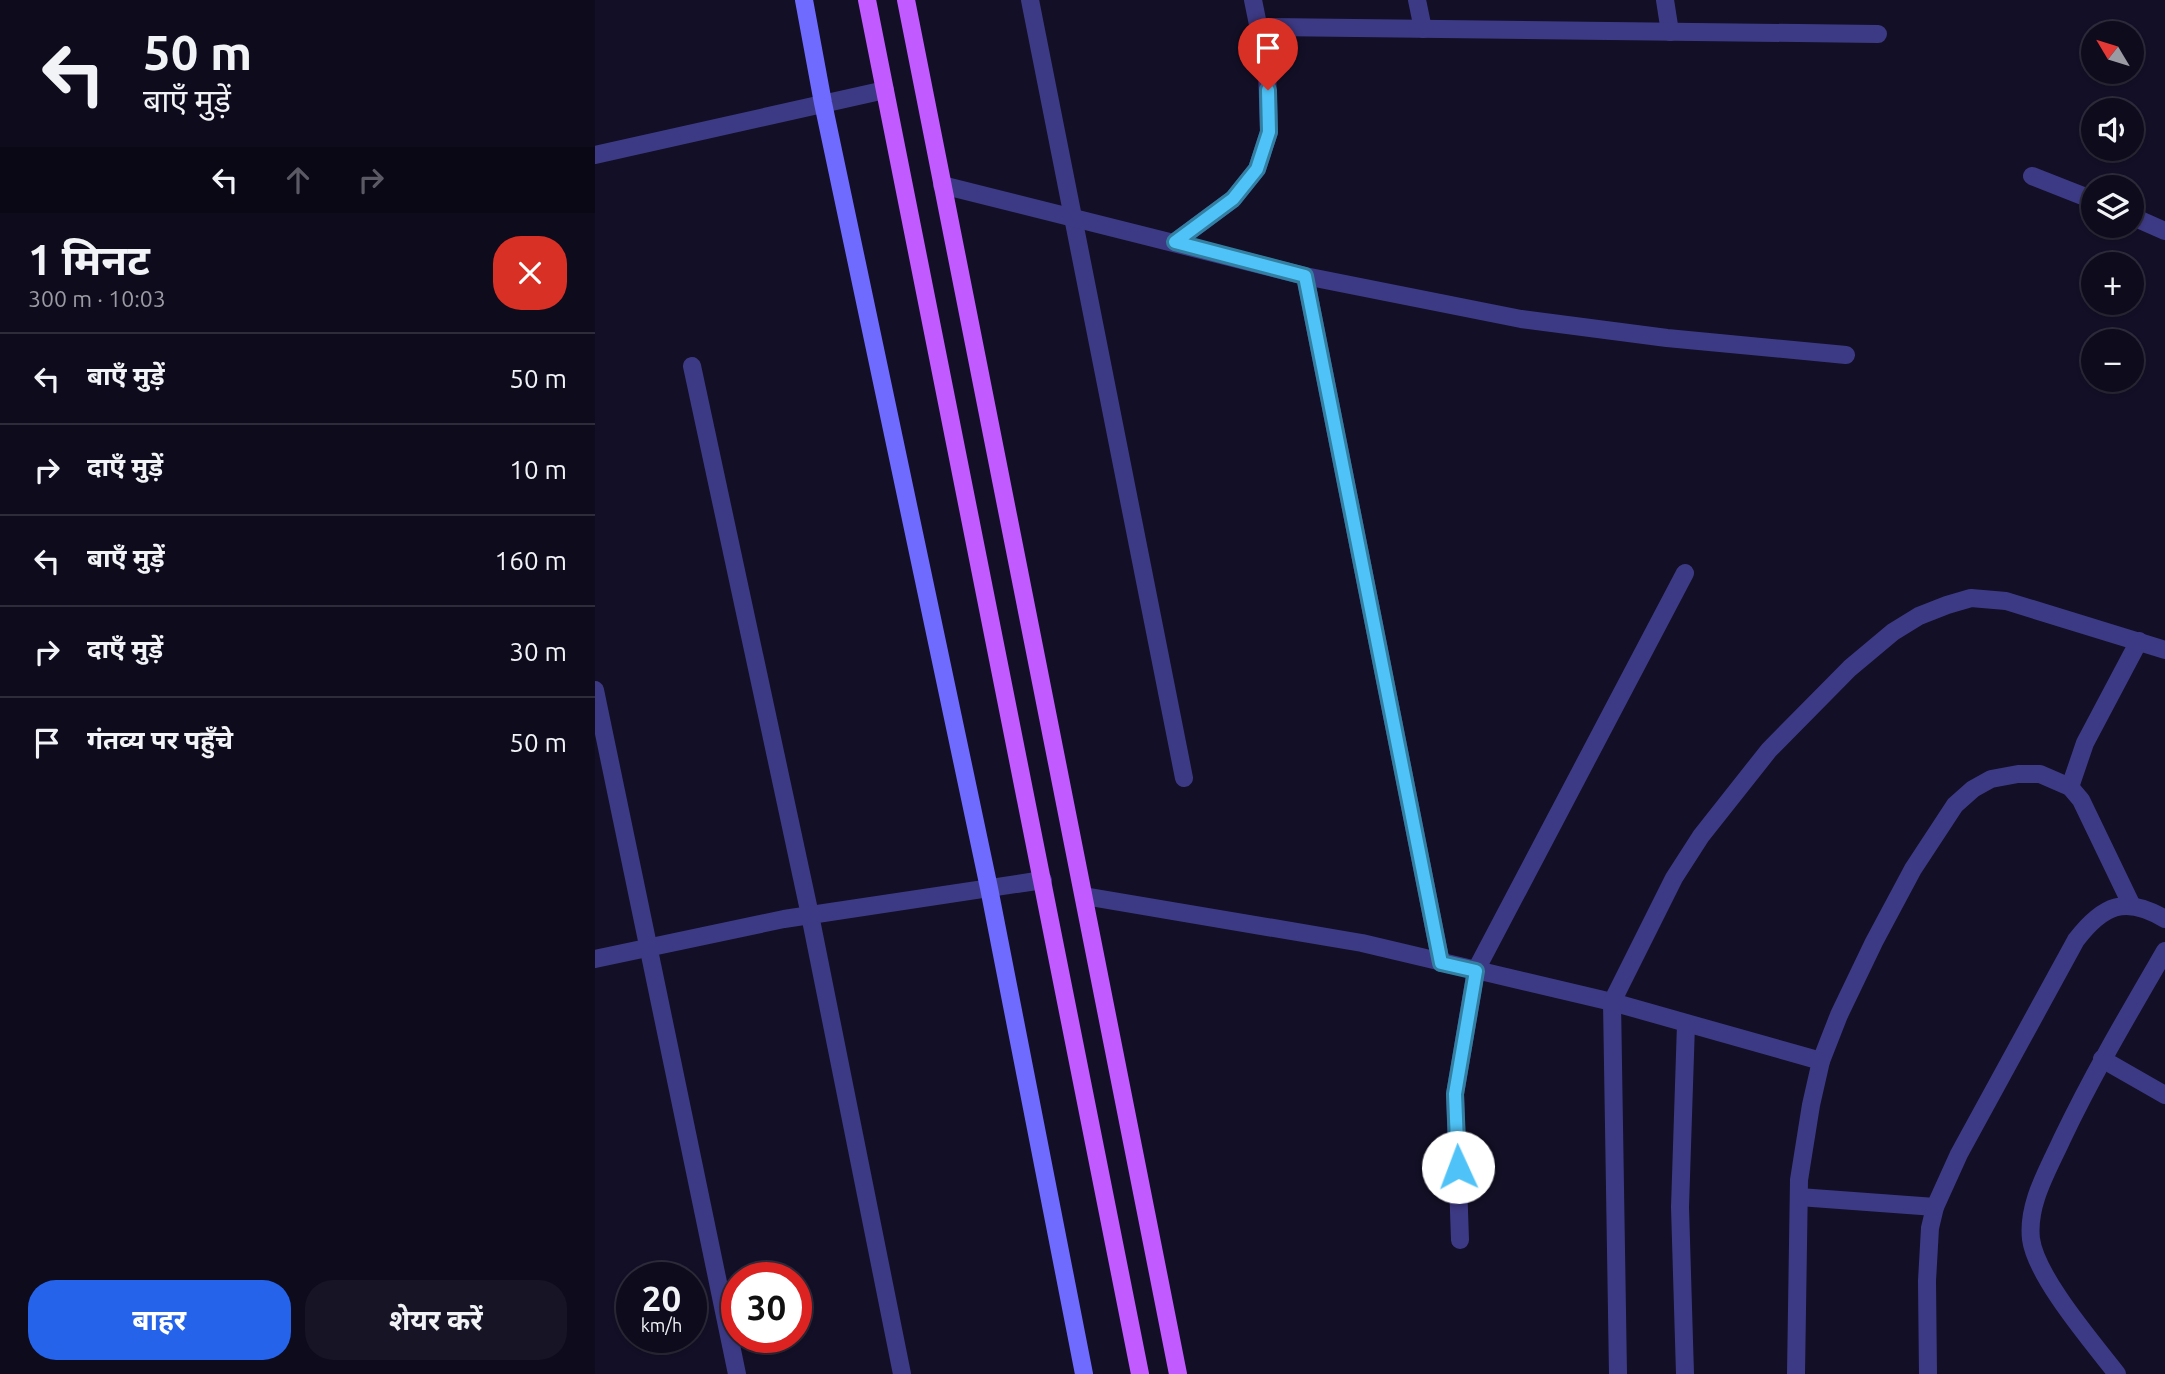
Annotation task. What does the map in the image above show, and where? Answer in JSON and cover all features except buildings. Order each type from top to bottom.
[{"type":"main road","points":[[867,0],[1140,1374]]},
{"type":"main road","points":[[907,0],[1178,1374]]},
{"type":"street","points":[[804,0],[823,103],[989,888],[1084,1374]]},
{"type":"street","points":[[1030,0],[1184,778]]},
{"type":"street","points":[[1175,242],[1233,199],[1257,169],[1269,132],[1268,69],[1253,0]]},
{"type":"street","points":[[1417,0],[1423,29]]},
{"type":"street","points":[[1665,0],[1670,32]]},
{"type":"street","points":[[1259,27],[1878,34]]},
{"type":"street","points":[[595,155],[885,90]]},
{"type":"street","points":[[2032,176],[2081,195]]},
{"type":"street","points":[[942,185],[1305,276],[1521,318],[1667,338],[1846,355]]},
{"type":"street","points":[[2144,222],[2165,231]]},
{"type":"street","points":[[1305,276],[1441,963]]},
{"type":"street","points":[[692,366],[810,915],[902,1374]]},
{"type":"street","points":[[1460,1240],[1455,1094],[1476,971],[1685,573]]},
{"type":"street","points":[[1618,1374],[1612,1002],[1674,878],[1701,836],[1769,750],[1850,668],[1893,632],[1919,616],[1971,598],[2006,601],[2165,650]]},
{"type":"street","points":[[2070,787],[2085,743],[2139,642]]},
{"type":"street","points":[[595,690],[737,1374]]},
{"type":"street","points":[[1797,1374],[1799,1180],[1821,1061],[1839,1015],[1874,942],[1913,869],[1955,806],[1973,789],[1991,779],[2018,774],[2041,774],[2070,787],[2081,800],[2132,906]]},
{"type":"street","points":[[595,959],[810,915],[1043,880]]},
{"type":"street","points":[[1084,896],[1362,943],[1612,1002],[1821,1061]]},
{"type":"street","points":[[1928,1374],[1927,1281],[1930,1227],[1935,1207],[1959,1154],[2076,940],[2091,921],[2111,908],[2132,906],[2153,912],[2165,919]]},
{"type":"street","points":[[2117,1374],[2071,1315],[2040,1265],[2031,1241],[2032,1211],[2044,1178],[2088,1084],[2165,951]]},
{"type":"street","points":[[1685,1374],[1680,1208],[1686,1024]]},
{"type":"street","points":[[2102,1059],[2165,1095]]},
{"type":"street","points":[[1799,1197],[1935,1207]]},
{"type":"route","points":[[1268,90],[1269,132],[1257,169],[1233,199],[1175,242],[1305,276],[1441,963],[1476,971],[1455,1094],[1458,1167]]}]
